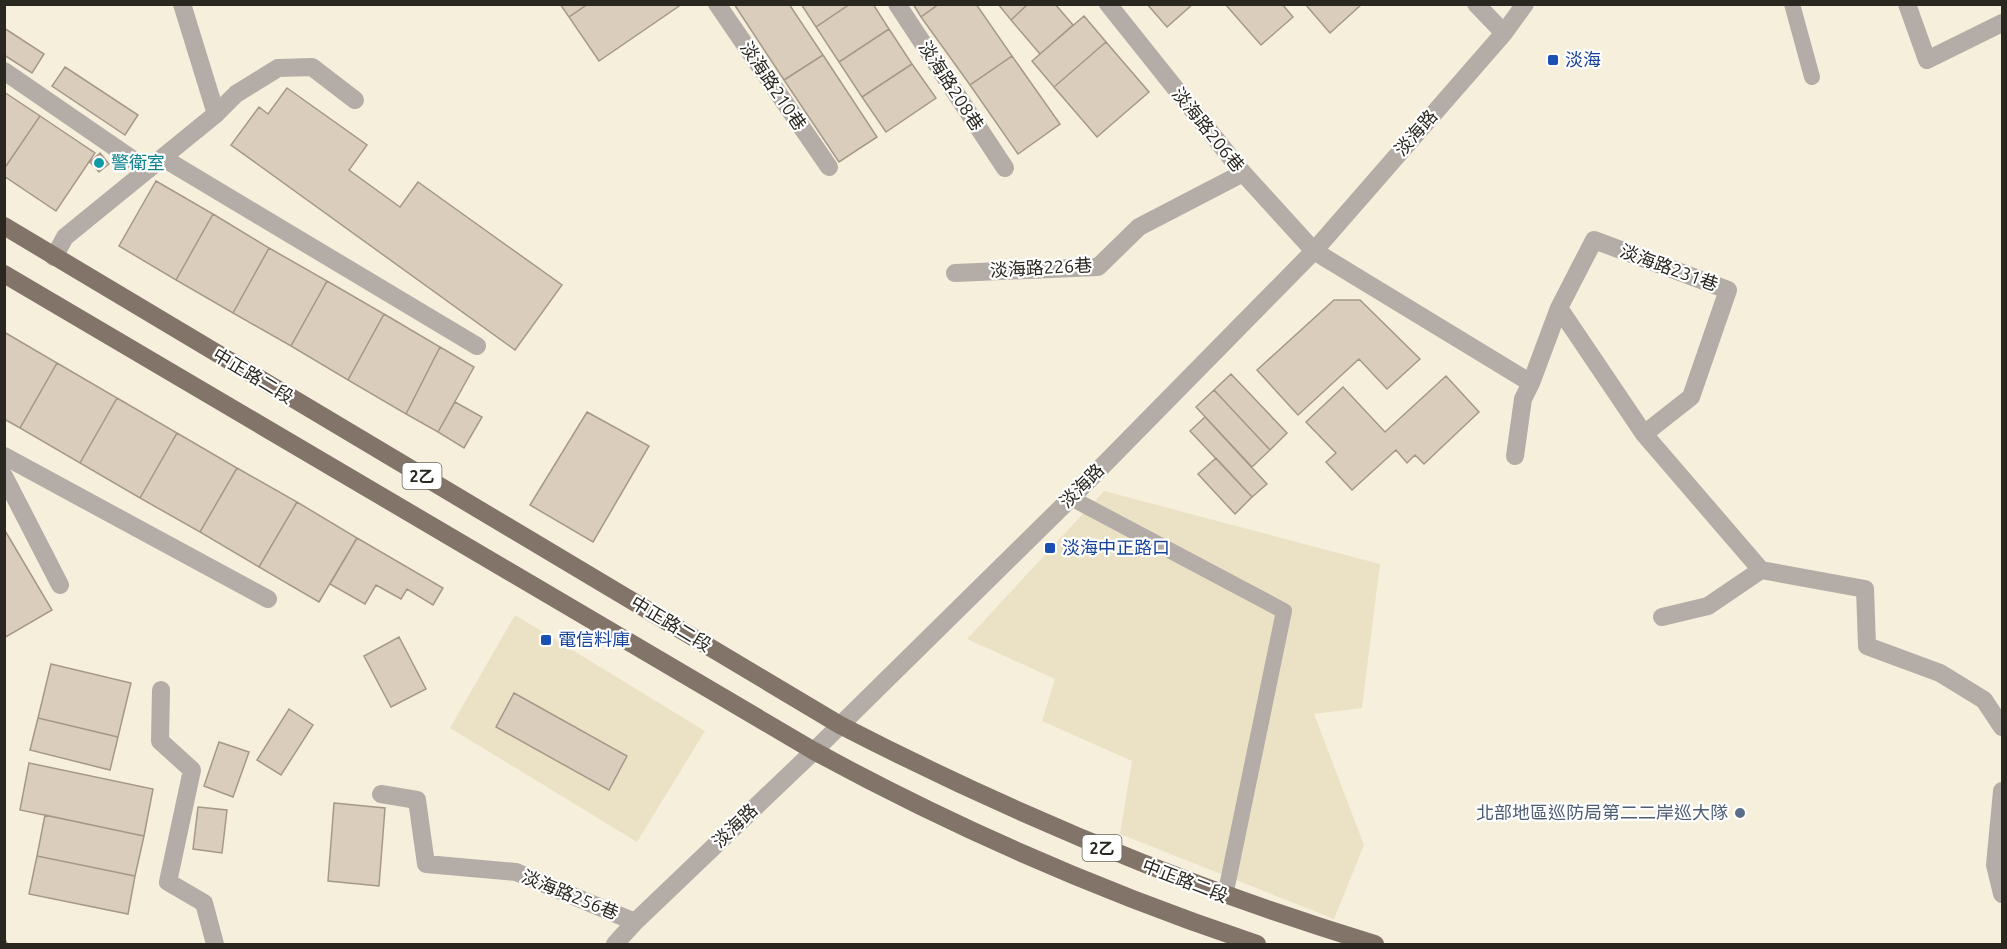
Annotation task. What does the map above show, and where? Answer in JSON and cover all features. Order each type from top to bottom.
[{"type":"main road","name":"中正路二段","points":[[4,226],[840,725],[946,779],[1049,827],[1225,896],[1375,945]]},
{"type":"main road","name":"中正路二段","points":[[4,274],[814,751],[916,806],[1122,897],[1257,945]]},
{"type":"street","points":[[182,4],[216,114]]},
{"type":"street","name":"淡海路210巷","points":[[717,4],[829,167]]},
{"type":"street","name":"淡海路208巷","points":[[897,4],[1005,168]]},
{"type":"street","name":"淡海路206巷","points":[[1108,4],[1243,173],[1314,251]]},
{"type":"street","points":[[1476,4],[1504,33]]},
{"type":"street","name":"淡海路","points":[[615,945],[635,922],[814,751],[1071,498],[1314,251],[1504,33],[1525,4]]},
{"type":"street","points":[[1906,4],[1927,60],[2002,23]]},
{"type":"street","points":[[54,257],[65,237],[216,114],[236,94],[278,68],[312,67],[355,100]]},
{"type":"street","points":[[4,70],[148,170]]},
{"type":"street","points":[[163,158],[477,346]]},
{"type":"street","name":"淡海路226巷","points":[[955,273],[1098,267],[1139,227],[1243,173]]},
{"type":"street","name":"淡海路231巷","points":[[1515,456],[1523,399],[1559,308],[1594,240],[1728,290],[1691,397],[1644,434]]},
{"type":"street","points":[[1314,251],[1531,383]]},
{"type":"street","points":[[1559,308],[1644,434],[1761,570],[1865,589],[1867,646],[1940,673],[1984,700],[2002,727]]},
{"type":"street","points":[[4,456],[268,599]]},
{"type":"street","points":[[4,476],[60,585]]},
{"type":"street","points":[[1662,617],[1708,606],[1761,570]]},
{"type":"street","points":[[161,690],[160,741],[192,770],[168,882],[204,903],[215,945]]},
{"type":"street","points":[[2002,792],[1995,865],[2002,894]]},
{"type":"street","name":"淡海路256巷","points":[[381,794],[417,800],[426,864],[516,872],[635,922]]},
{"type":"lane","points":[[1792,4],[1812,76]]},
{"type":"lane","points":[[1071,498],[1284,611],[1225,896]]},
{"type":"path","points":[[4,940],[6,945]]},
{"type":"shaded area","points":[[1104,491],[1380,564],[1362,708],[1314,714],[1364,845],[1334,919],[1120,834],[1132,761],[1042,721],[1055,679],[967,639]]},
{"type":"shaded area","points":[[515,615],[705,731],[637,842],[450,728]]},
{"type":"building","points":[[560,4],[588,4],[569,17]]},
{"type":"building","points":[[588,4],[682,4],[599,61],[569,17]]},
{"type":"building","points":[[734,4],[789,4],[823,55],[784,80]]},
{"type":"building","points":[[801,4],[850,4],[816,27]]},
{"type":"building","points":[[850,4],[873,4],[889,29],[839,62],[816,27]]},
{"type":"building","points":[[913,4],[939,4],[921,17]]},
{"type":"building","points":[[939,4],[976,4],[1012,56],[970,85],[921,17]]},
{"type":"building","points":[[998,4],[1028,4],[1011,20]]},
{"type":"building","points":[[1028,4],[1055,4],[1073,25],[1040,54],[1011,20]]},
{"type":"building","points":[[1147,4],[1193,4],[1167,27]]},
{"type":"building","points":[[1225,4],[1282,4],[1293,17],[1261,45]]},
{"type":"building","points":[[1305,4],[1362,4],[1330,33]]},
{"type":"building","points":[[1084,16],[1106,42],[1054,87],[1032,61]]},
{"type":"building","points":[[4,28],[44,54],[32,73],[4,55]]},
{"type":"building","points":[[889,29],[912,64],[862,97],[839,62]]},
{"type":"building","points":[[1106,42],[1149,92],[1097,137],[1054,87]]},
{"type":"building","points":[[823,55],[877,137],[839,162],[784,80]]},
{"type":"building","points":[[1012,56],[1060,124],[1018,154],[970,85]]},
{"type":"building","points":[[912,64],[936,98],[886,132],[862,97]]},
{"type":"building","points":[[65,67],[138,115],[125,135],[52,86]]},
{"type":"building","points":[[287,88],[367,145],[349,170],[400,207],[418,182],[562,285],[515,350],[231,145],[259,107],[268,114]]},
{"type":"building","points":[[4,92],[40,116],[4,169]]},
{"type":"building","points":[[40,116],[95,153],[56,211],[4,176],[4,169]]},
{"type":"building","name":"警衛室","points":[[100,153],[109,164],[99,172],[90,162]]},
{"type":"building","points":[[156,181],[213,214],[176,280],[119,246]]},
{"type":"building","points":[[213,214],[269,248],[233,313],[176,280]]},
{"type":"building","points":[[269,248],[327,281],[291,346],[233,313]]},
{"type":"building","points":[[327,281],[384,314],[348,380],[291,346]]},
{"type":"building","points":[[1334,300],[1360,300],[1420,359],[1387,389],[1359,359],[1298,415],[1257,370]]},
{"type":"building","points":[[384,314],[440,347],[406,414],[348,380]]},
{"type":"building","points":[[4,332],[57,363],[20,428],[4,419]]},
{"type":"building","points":[[440,347],[474,367],[438,432],[406,414]]},
{"type":"building","points":[[57,363],[117,398],[80,463],[20,428]]},
{"type":"building","points":[[1231,374],[1287,433],[1270,450],[1214,390]]},
{"type":"building","points":[[1446,376],[1479,412],[1424,464],[1415,455],[1407,463],[1396,450],[1352,490],[1326,462],[1336,453],[1306,422],[1343,387],[1385,432]]},
{"type":"building","points":[[1214,390],[1270,450],[1252,467],[1196,407]]},
{"type":"building","points":[[117,398],[177,433],[140,498],[80,463]]},
{"type":"building","points":[[455,402],[482,417],[464,448],[438,432]]},
{"type":"building","points":[[587,412],[649,446],[593,542],[530,505]]},
{"type":"building","points":[[1205,417],[1267,484],[1252,497],[1190,431]]},
{"type":"building","points":[[177,433],[237,468],[200,532],[140,498]]},
{"type":"building","points":[[1216,458],[1252,497],[1235,514],[1198,474]]},
{"type":"building","points":[[237,468],[297,502],[259,567],[200,532]]},
{"type":"building","points":[[297,502],[357,538],[319,602],[259,567]]},
{"type":"building","points":[[4,529],[52,610],[4,638]]},
{"type":"building","points":[[357,538],[443,588],[433,605],[407,589],[401,599],[376,585],[365,604],[330,584]]},
{"type":"building","points":[[399,637],[426,689],[391,707],[364,656]]},
{"type":"building","points":[[51,664],[131,683],[118,737],[38,718]]},
{"type":"building","points":[[514,693],[627,756],[609,790],[496,727]]},
{"type":"building","points":[[289,709],[313,725],[281,775],[257,760]]},
{"type":"building","points":[[38,718],[118,737],[110,770],[30,750]]},
{"type":"building","points":[[219,742],[249,752],[233,797],[204,786]]},
{"type":"building","points":[[29,763],[153,789],[144,836],[20,810]]},
{"type":"building","points":[[334,803],[385,808],[379,886],[328,881]]},
{"type":"building","points":[[198,807],[227,810],[222,853],[193,849]]},
{"type":"building","points":[[45,815],[144,836],[135,876],[37,856]]},
{"type":"building","points":[[37,856],[135,876],[128,914],[29,894]]},
{"type":"place","name":"淡海","points":[[1553,60]]},
{"type":"place","name":"警衛室","points":[[99,163]]},
{"type":"place","name":"淡海中正路口","points":[[1050,548]]},
{"type":"place","name":"電信料庫","points":[[546,640]]},
{"type":"place","name":"北部地區巡防局第二二岸巡大隊","points":[[1740,813]]}]
